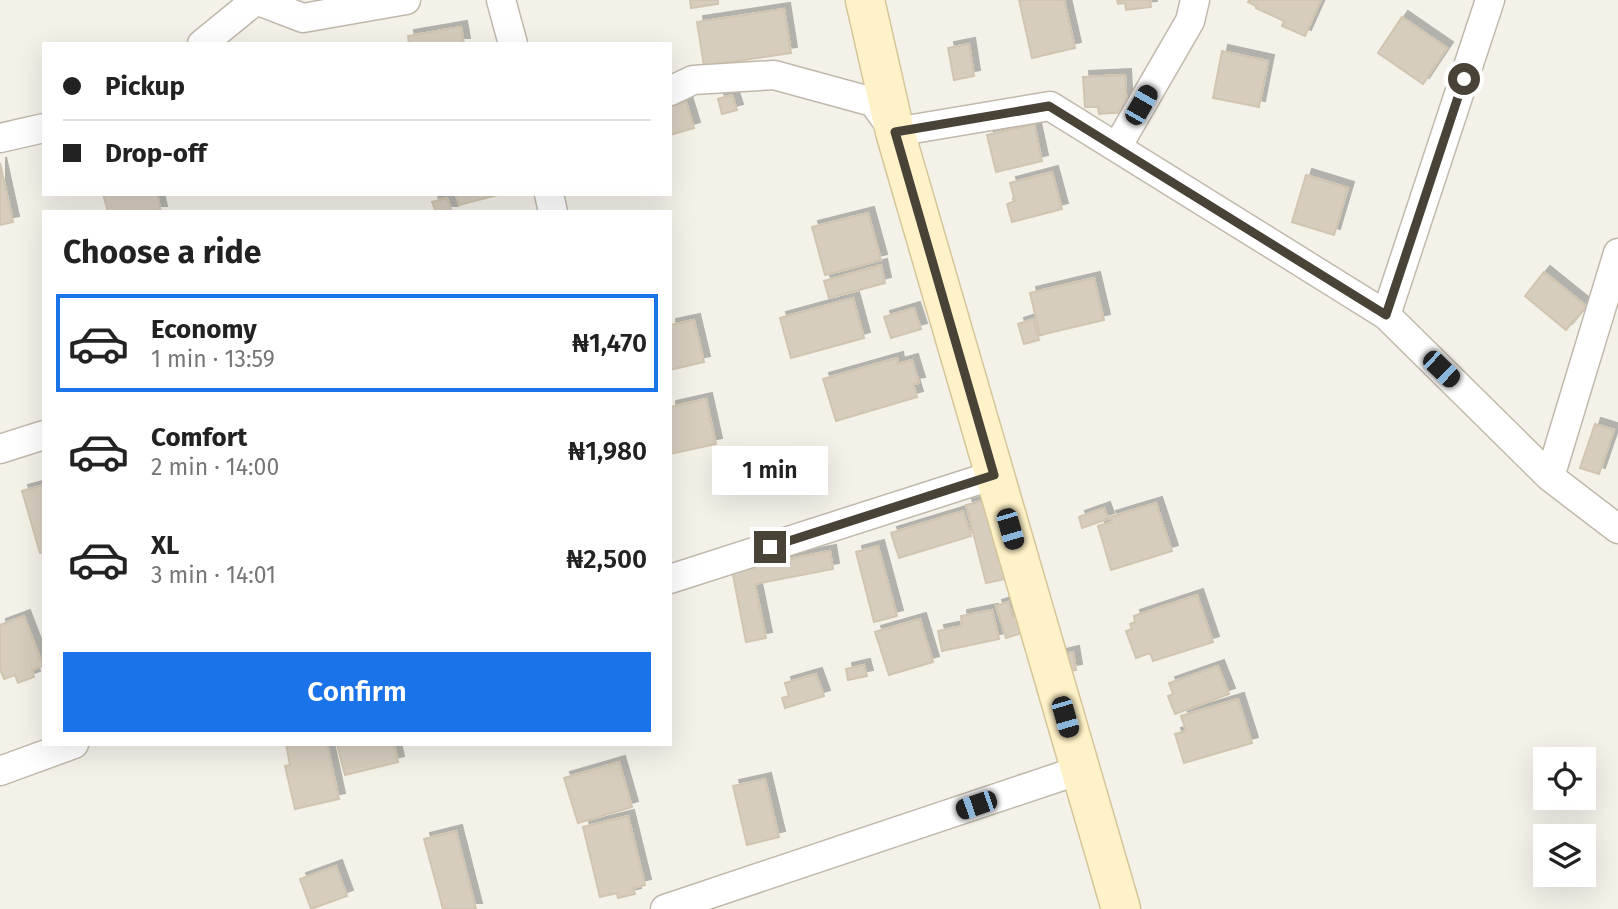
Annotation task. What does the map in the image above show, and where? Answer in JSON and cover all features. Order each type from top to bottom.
[{"type":"street","points":[[204,42],[256,0],[303,18],[407,0]]},
{"type":"street","points":[[501,0],[512,42]]},
{"type":"street","points":[[865,0],[895,132],[1121,909]]},
{"type":"street","points":[[1117,147],[1189,21],[1195,0]]},
{"type":"street","points":[[1386,315],[1490,0]]},
{"type":"street","points":[[672,90],[692,80],[774,75],[873,102],[895,132]]},
{"type":"street","points":[[895,132],[1049,106],[1386,315],[1550,477],[1618,529]]},
{"type":"street","points":[[0,138],[42,128]]},
{"type":"street","points":[[1550,477],[1618,253]]},
{"type":"street","points":[[0,449],[42,436]]},
{"type":"street","points":[[672,578],[994,475]]},
{"type":"street","points":[[0,771],[69,746]]},
{"type":"street","points":[[665,909],[1080,771]]},
{"type":"building","points":[[690,0],[718,0],[718,4],[691,8]]},
{"type":"building","points":[[1019,0],[1064,0],[1075,48],[1032,58]]},
{"type":"building","points":[[1117,0],[1150,0],[1151,7],[1126,10],[1125,3],[1118,4]]},
{"type":"building","points":[[1249,0],[1321,0],[1305,36],[1282,26],[1284,21],[1256,8]]},
{"type":"building","points":[[784,9],[791,53],[704,66],[697,22]]},
{"type":"building","points":[[1402,17],[1447,48],[1423,84],[1378,53]]},
{"type":"building","points":[[461,27],[464,42],[409,42],[408,36]]},
{"type":"building","points":[[969,44],[974,76],[954,80],[948,48]]},
{"type":"building","points":[[1222,51],[1268,61],[1259,107],[1213,98]]},
{"type":"building","points":[[1125,75],[1127,112],[1099,114],[1098,107],[1085,107],[1083,77]]},
{"type":"building","points":[[732,95],[737,110],[722,114],[718,99]]},
{"type":"building","points":[[686,102],[694,128],[672,134],[672,106]]},
{"type":"building","points":[[1034,124],[1042,161],[996,172],[987,135]]},
{"type":"building","points":[[0,163],[13,222],[0,225]]},
{"type":"building","points":[[1052,172],[1062,209],[1012,222],[1007,204],[1015,201],[1010,183]]},
{"type":"building","points":[[1306,175],[1348,188],[1334,235],[1292,222]]},
{"type":"building","points":[[104,196],[157,196],[161,210],[107,210]]},
{"type":"building","points":[[457,196],[493,196],[459,205]]},
{"type":"building","points":[[447,198],[451,210],[435,210],[432,202]]},
{"type":"building","points":[[868,213],[881,260],[825,275],[812,227]]},
{"type":"building","points":[[881,265],[885,283],[829,298],[824,281]]},
{"type":"building","points":[[1544,272],[1586,306],[1566,330],[1525,296]]},
{"type":"building","points":[[1094,278],[1104,320],[1040,335],[1030,293]]},
{"type":"building","points":[[853,298],[864,338],[791,358],[780,318]]},
{"type":"building","points":[[914,308],[921,329],[891,338],[884,317]]},
{"type":"building","points":[[1033,319],[1039,340],[1024,344],[1018,324]]},
{"type":"building","points":[[694,320],[704,362],[672,370],[672,325]]},
{"type":"building","points":[[897,358],[898,364],[912,360],[919,383],[913,384],[917,397],[836,421],[823,379]]},
{"type":"building","points":[[706,399],[716,444],[672,454],[672,407]]},
{"type":"building","points":[[1595,424],[1614,430],[1599,474],[1580,468]]},
{"type":"building","points":[[42,486],[42,552],[40,553],[22,491]]},
{"type":"building","points":[[999,497],[1014,577],[986,583],[966,505]]},
{"type":"building","points":[[1156,503],[1172,551],[1111,570],[1098,526],[1112,522],[1110,517]]},
{"type":"building","points":[[1104,508],[1108,519],[1082,528],[1079,517]]},
{"type":"building","points":[[963,511],[971,536],[899,558],[891,533]]},
{"type":"building","points":[[878,546],[897,616],[874,622],[856,552]]},
{"type":"building","points":[[830,551],[833,569],[755,584],[766,638],[746,642],[732,570]]},
{"type":"building","points":[[1197,595],[1213,642],[1153,661],[1150,653],[1136,658],[1126,631],[1132,629],[1130,624],[1135,622],[1134,616]]},
{"type":"building","points":[[1008,602],[1013,617],[1030,612],[1035,629],[1006,638],[996,606]]},
{"type":"building","points":[[992,610],[999,639],[942,651],[938,631],[962,626],[961,616]]},
{"type":"building","points":[[24,616],[42,663],[42,666],[32,670],[34,677],[18,683],[15,675],[4,679],[0,669],[0,625]]},
{"type":"building","points":[[920,619],[933,662],[889,675],[875,632]]},
{"type":"building","points":[[1073,652],[1076,670],[1054,674],[1051,657]]},
{"type":"building","points":[[864,665],[867,676],[848,680],[846,669]]},
{"type":"building","points":[[1218,666],[1229,694],[1175,714],[1168,696],[1173,694],[1169,683]]},
{"type":"building","points":[[816,674],[824,696],[785,708],[782,698],[789,696],[785,683]]},
{"type":"building","points":[[1238,699],[1252,743],[1184,763],[1175,734],[1186,731],[1181,716]]},
{"type":"building","points":[[286,746],[327,746],[339,799],[295,809],[285,766],[290,765]]},
{"type":"building","points":[[338,746],[394,746],[398,762],[345,775]]},
{"type":"building","points":[[619,762],[632,807],[578,823],[564,778]]},
{"type":"building","points":[[765,779],[779,837],[747,845],[733,786]]},
{"type":"building","points":[[628,816],[645,885],[633,888],[635,894],[618,898],[617,893],[600,897],[583,827]]},
{"type":"building","points":[[456,831],[476,909],[443,909],[424,839]]},
{"type":"building","points":[[336,866],[347,896],[311,909],[300,879]]},
{"type":"route","points":[[770,547],[994,475],[895,132],[1049,106],[1386,315],[1464,79]]}]
